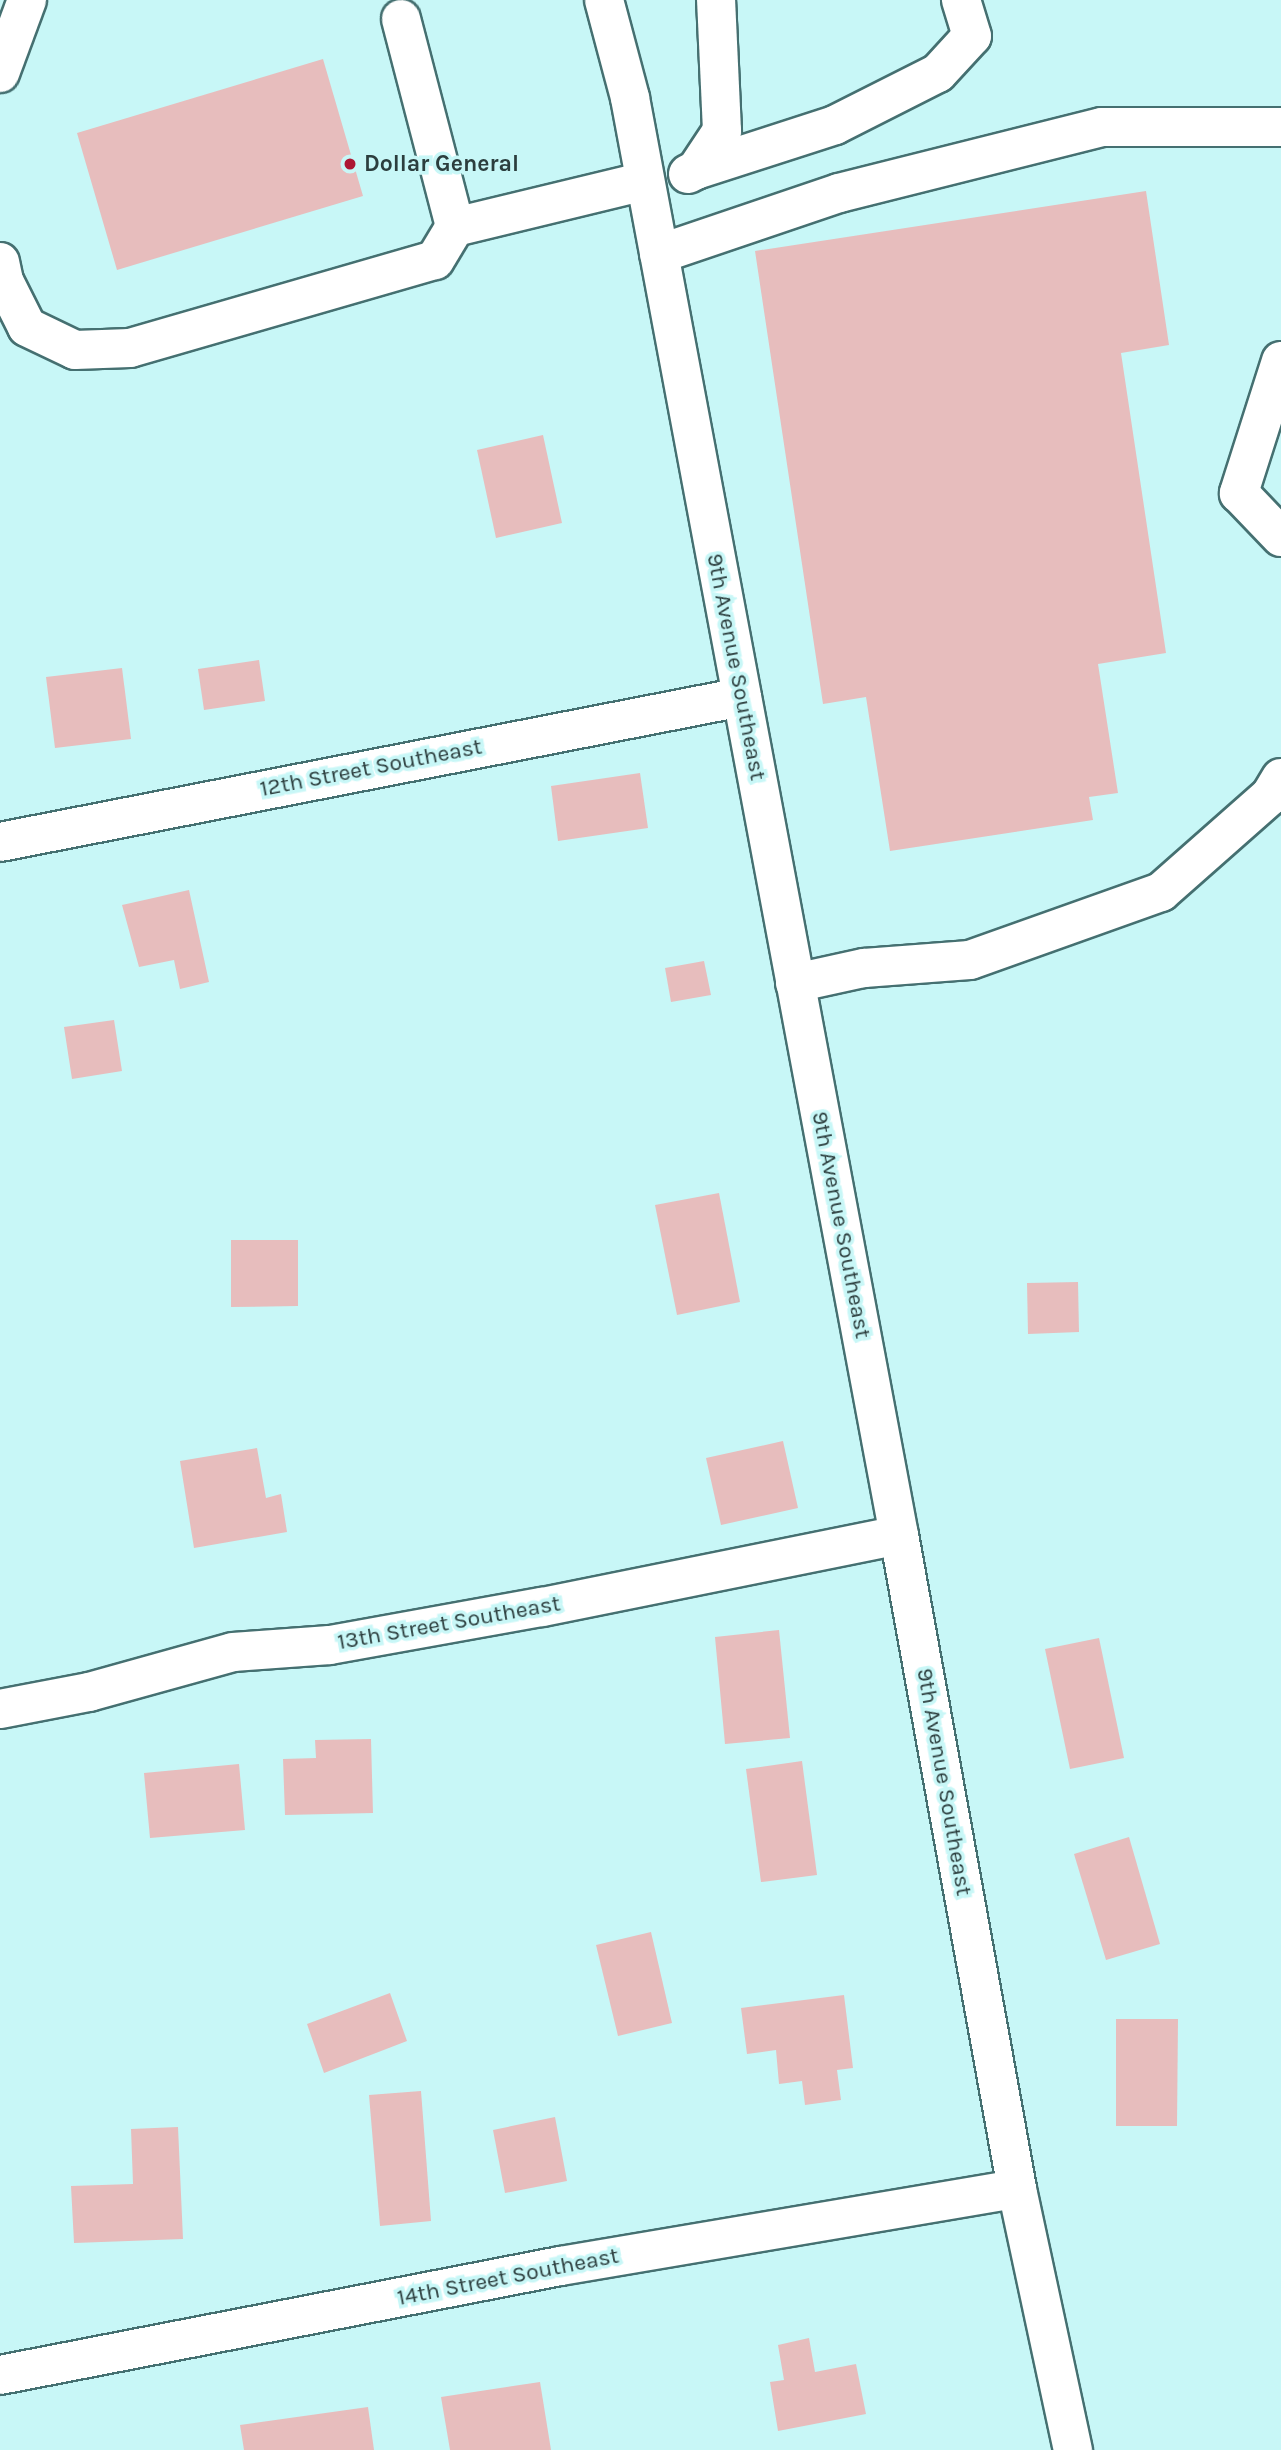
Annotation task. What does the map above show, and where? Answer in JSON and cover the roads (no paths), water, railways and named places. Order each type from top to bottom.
[{"type":"street","points":[[0,73],[27,0]]},
{"type":"street","name":"9th Avenue Southeast","points":[[604,0],[630,98],[899,1535],[1017,2189],[1073,2450]]},
{"type":"street","points":[[696,170],[722,131],[716,0]]},
{"type":"street","points":[[455,227],[646,187],[835,125],[938,73],[972,36],[961,0]]},
{"type":"street","points":[[0,262],[4,281],[27,327],[75,350],[130,348],[435,260],[455,227],[401,19]]},
{"type":"street","points":[[659,254],[839,193],[1102,127],[1281,127]]},
{"type":"street","points":[[1281,361],[1239,493],[1281,537]]},
{"type":"street","name":"12th Street Southeast","points":[[0,842],[741,697]]},
{"type":"street","points":[[795,983],[864,968],[970,960],[1161,892],[1270,796],[1281,778]]},
{"type":"street","name":"13th Street Southeast","points":[[0,1709],[89,1692],[233,1652],[344,1643],[899,1535]]},
{"type":"street","name":"14th Street Southeast","points":[[0,2375],[560,2266],[1017,2189]]},
{"type":"place","name":"Dollar General","points":[[350,164]]}]
